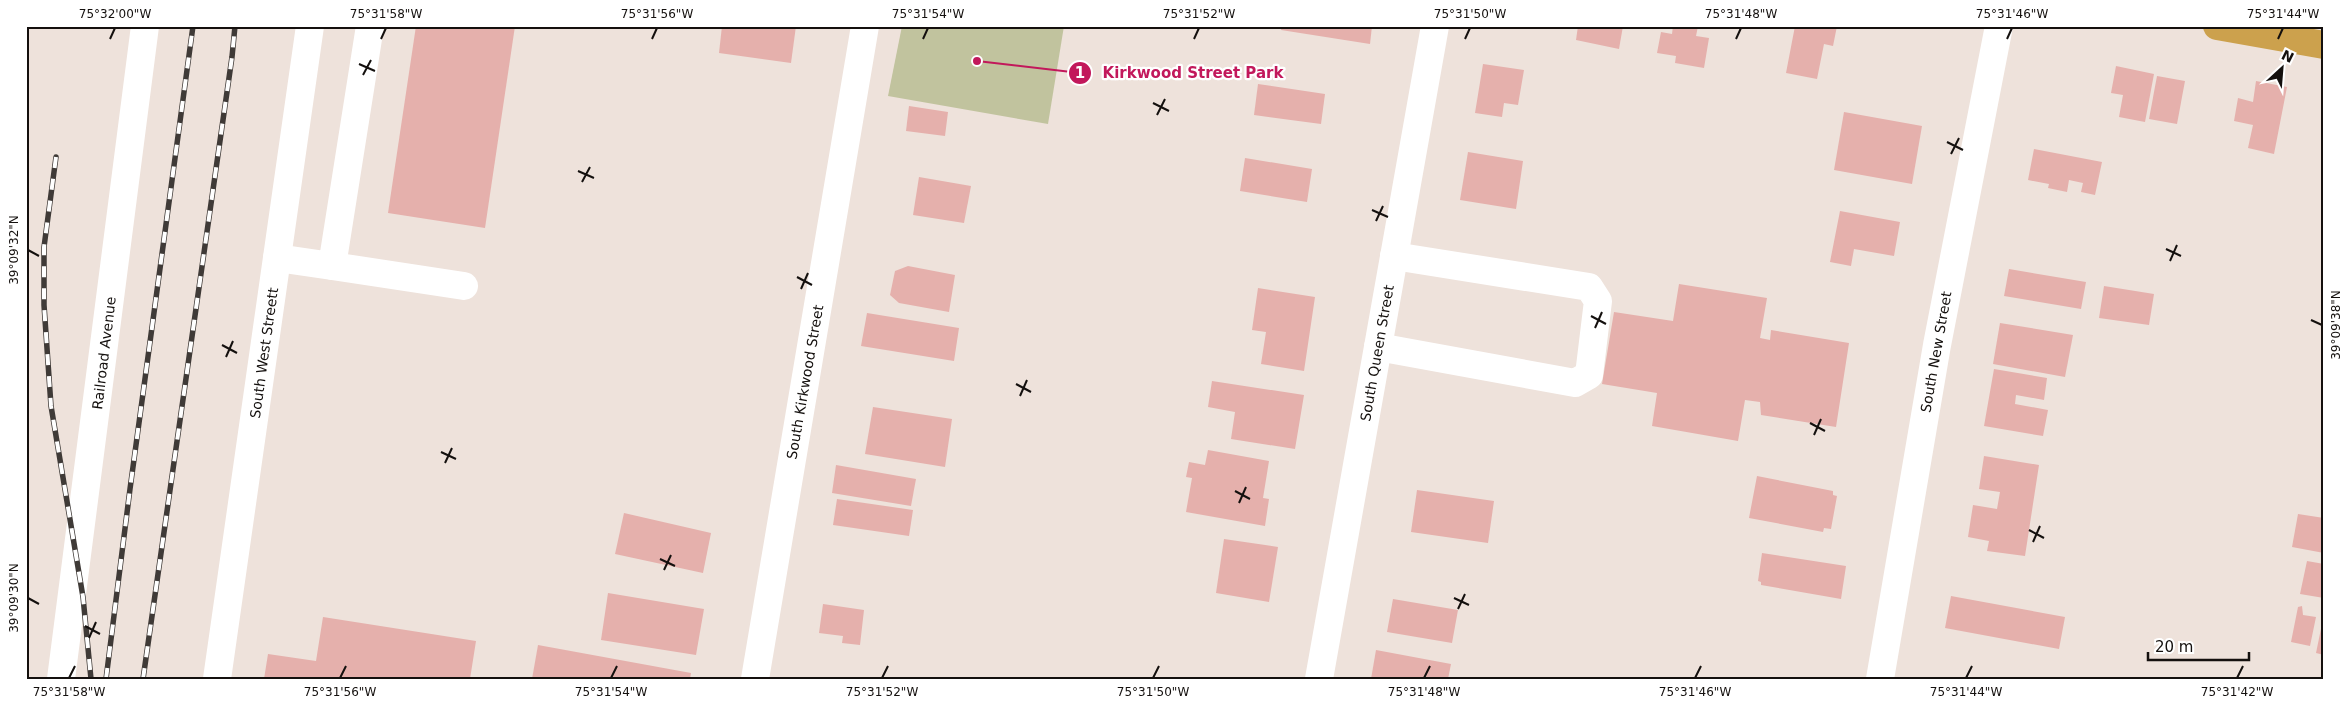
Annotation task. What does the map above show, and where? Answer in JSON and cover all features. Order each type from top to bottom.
[{"type":"highway","points":[[2217,26],[2280,32],[2324,45]]},
{"type":"street","name":"Railroad Avenue","points":[[61,679],[144,26]]},
{"type":"street","name":"South West Streett","points":[[216,679],[310,26]]},
{"type":"street","points":[[332,266],[370,26]]},
{"type":"street","name":"South Kirkwood Street","points":[[755,679],[865,26]]},
{"type":"street","name":"South Queen Street","points":[[1319,679],[1435,26]]},
{"type":"street","name":"South New Street","points":[[1880,679],[1937,345],[1999,26]]},
{"type":"street","points":[[1378,347],[1575,383],[1589,375],[1598,301],[1589,287],[1394,256]]},
{"type":"street","points":[[277,258],[464,286]]},
{"type":"green space","points":[[902,26],[1064,26],[1048,124],[888,96]]},
{"type":"building","points":[[416,26],[515,26],[485,228],[388,213]]},
{"type":"building","points":[[722,26],[796,26],[791,63],[719,53]]},
{"type":"building","points":[[1282,26],[1372,26],[1370,44],[1281,30]]},
{"type":"building","points":[[1578,26],[1623,26],[1619,49],[1576,40]]},
{"type":"building","points":[[1673,26],[1698,26],[1696,36],[1709,38],[1704,68],[1675,63],[1676,56],[1657,53],[1661,32],[1672,34]]},
{"type":"building","points":[[1795,26],[1837,26],[1833,46],[1824,44],[1817,79],[1786,73]]},
{"type":"building","points":[[1483,64],[1524,70],[1518,105],[1504,103],[1502,117],[1475,113]]},
{"type":"building","points":[[2116,66],[2154,74],[2145,122],[2119,117],[2123,95],[2111,93]]},
{"type":"building","points":[[2157,76],[2185,81],[2177,124],[2149,119]]},
{"type":"building","points":[[2256,81],[2287,87],[2274,154],[2248,148],[2253,125],[2234,121],[2238,98],[2253,102]]},
{"type":"building","points":[[1258,84],[1325,94],[1321,124],[1254,115]]},
{"type":"building","points":[[909,106],[948,112],[945,136],[906,131]]},
{"type":"building","points":[[1844,112],[1922,126],[1912,184],[1834,170]]},
{"type":"building","points":[[2034,149],[2102,162],[2095,195],[2081,192],[2083,183],[2069,180],[2067,192],[2048,188],[2049,184],[2028,180]]},
{"type":"building","points":[[1468,152],[1523,161],[1516,209],[1460,200]]},
{"type":"building","points":[[1245,158],[1312,169],[1307,202],[1240,191]]},
{"type":"building","points":[[919,177],[971,186],[964,223],[913,215]]},
{"type":"building","points":[[1840,211],[1900,222],[1894,256],[1854,249],[1851,266],[1830,262]]},
{"type":"building","points":[[908,266],[955,275],[949,312],[899,303],[890,295],[895,271]]},
{"type":"building","points":[[2009,269],[2086,282],[2081,309],[2004,296]]},
{"type":"building","points":[[1679,284],[1767,298],[1760,338],[1770,340],[1771,330],[1849,343],[1836,427],[1761,415],[1760,402],[1745,400],[1738,441],[1652,426],[1657,393],[1602,384],[1614,312],[1673,321]]},
{"type":"building","points":[[2104,286],[2154,294],[2149,325],[2099,318]]},
{"type":"building","points":[[1258,288],[1315,297],[1304,371],[1261,364],[1266,332],[1252,330]]},
{"type":"building","points":[[867,313],[959,328],[954,361],[861,346]]},
{"type":"building","points":[[2000,323],[2073,335],[2065,377],[1993,364]]},
{"type":"building","points":[[1994,369],[2047,378],[2044,400],[2016,395],[2015,404],[2048,410],[2043,436],[1984,426]]},
{"type":"building","points":[[1212,381],[1304,395],[1295,449],[1231,439],[1235,412],[1208,407]]},
{"type":"building","points":[[873,407],[952,419],[945,467],[865,454]]},
{"type":"building","points":[[1208,450],[1269,461],[1263,498],[1269,499],[1265,526],[1186,512],[1192,478],[1186,477],[1189,462],[1205,465]]},
{"type":"building","points":[[1984,456],[2039,465],[2025,556],[1987,551],[1989,541],[1968,537],[1973,505],[1997,509],[2000,492],[1979,489]]},
{"type":"building","points":[[836,465],[916,479],[911,506],[832,493]]},
{"type":"building","points":[[1757,476],[1833,491],[1833,495],[1837,496],[1831,529],[1824,528],[1823,532],[1749,518]]},
{"type":"building","points":[[1417,490],[1494,501],[1488,543],[1411,532]]},
{"type":"building","points":[[837,499],[913,510],[909,536],[833,525]]},
{"type":"building","points":[[624,513],[711,533],[703,573],[615,554]]},
{"type":"building","points":[[2298,514],[2324,518],[2324,553],[2292,547]]},
{"type":"building","points":[[1224,539],[1278,547],[1269,602],[1216,593]]},
{"type":"building","points":[[1762,553],[1846,566],[1841,599],[1761,585],[1761,582],[1758,581]]},
{"type":"building","points":[[2307,561],[2324,564],[2324,598],[2300,594]]},
{"type":"building","points":[[608,593],[704,609],[696,655],[601,640]]},
{"type":"building","points":[[1951,596],[2065,617],[2059,649],[1945,628]]},
{"type":"building","points":[[1393,599],[1458,610],[1452,643],[1387,632]]},
{"type":"building","points":[[823,604],[864,610],[860,645],[842,643],[843,636],[819,633]]},
{"type":"building","points":[[2302,606],[2303,615],[2316,617],[2310,646],[2291,642],[2298,607]]},
{"type":"building","points":[[323,617],[476,641],[470,679],[264,679],[268,654],[316,661]]},
{"type":"building","points":[[2324,619],[2324,655],[2316,653]]},
{"type":"building","points":[[538,645],[691,673],[690,679],[532,679]]},
{"type":"building","points":[[1376,650],[1451,664],[1448,679],[1371,679]]},
{"type":"railway","points":[[106,679],[193,26]]},
{"type":"railway","points":[[143,679],[235,26]]},
{"type":"railway","points":[[56,157],[44,247],[44,305],[51,406],[83,597],[91,679]]},
{"type":"place","name":"Kirkwood Street Park","points":[[977,61]]}]
